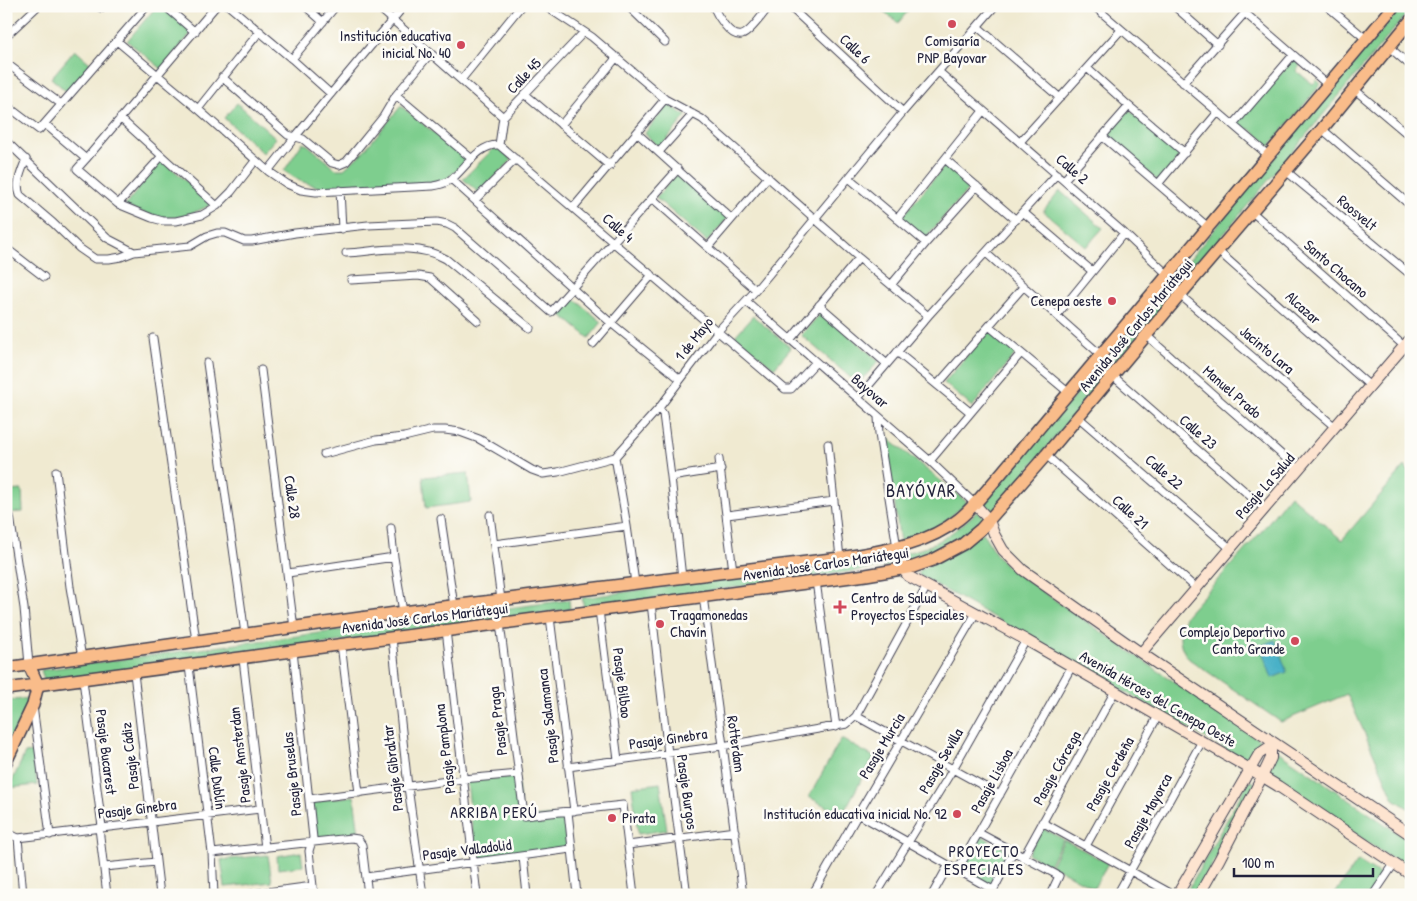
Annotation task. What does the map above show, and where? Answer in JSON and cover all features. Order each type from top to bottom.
[{"type":"main road","name":"Avenida José Carlos Mariátegui","points":[[6,668],[403,612],[840,558],[897,548],[924,540],[961,518],[1069,393],[1394,6]]},
{"type":"main road","name":"Avenida José Carlos Mariátegui","points":[[6,689],[243,659],[341,644],[903,569],[933,560],[948,553],[963,544],[989,520],[1046,455],[1250,211],[1286,172],[1411,20]]},
{"type":"main road","name":"Pasaje La Salud","points":[[1141,653],[1232,549],[1407,342]]},
{"type":"main road","name":"Avenida Héroes del Cenepa Oeste","points":[[974,503],[989,520],[994,534],[1004,550],[1023,570],[1272,744],[1411,835]]},
{"type":"main road","points":[[897,548],[903,569]]},
{"type":"main road","name":"Avenida Héroes del Cenepa Oeste","points":[[903,569],[908,576],[1026,640],[1250,769],[1411,875]]},
{"type":"main road","points":[[575,591],[578,613]]},
{"type":"main road","points":[[6,762],[33,705],[38,685],[29,665]]},
{"type":"main road","points":[[1176,895],[1259,754],[1272,744]]},
{"type":"main road","points":[[1199,895],[1224,852],[1262,777],[1271,758],[1272,744]]},
{"type":"street","points":[[6,36],[38,6]]},
{"type":"street","points":[[6,105],[39,130],[147,6]]},
{"type":"street","points":[[165,6],[195,32]]},
{"type":"street","points":[[216,6],[77,169],[118,204],[152,218],[163,221],[176,221],[202,215],[217,206],[231,192],[255,161]]},
{"type":"street","points":[[229,6],[331,94]]},
{"type":"street","points":[[305,6],[323,22]]},
{"type":"street","points":[[292,59],[336,6]]},
{"type":"street","points":[[117,42],[198,109],[255,161],[287,184],[301,190],[316,192],[444,184],[487,147],[499,145],[503,117],[377,6]]},
{"type":"street","points":[[268,171],[404,6]]},
{"type":"street","points":[[461,80],[521,6]]},
{"type":"street","points":[[545,6],[584,32],[665,99],[702,119],[859,258],[928,316]]},
{"type":"street","points":[[628,6],[665,42]]},
{"type":"street","points":[[713,6],[720,20],[735,35],[742,36],[748,32],[770,6]]},
{"type":"street","name":"1 de Mayo","points":[[615,457],[659,408],[680,378],[717,332],[756,290],[903,112],[995,6]]},
{"type":"street","points":[[1094,6],[1268,155]]},
{"type":"street","points":[[1174,6],[1218,45]]},
{"type":"street","points":[[1182,13],[1187,6]]},
{"type":"street","points":[[1183,83],[1251,6]]},
{"type":"street","points":[[1327,6],[1366,39]]},
{"type":"street","name":"Calle 6","points":[[792,7],[903,112]]},
{"type":"street","points":[[1245,13],[1328,85]]},
{"type":"street","points":[[978,27],[1060,98]]},
{"type":"street","points":[[1020,142],[1121,30]]},
{"type":"street","points":[[198,109],[260,32]]},
{"type":"street","name":"Calle 45","points":[[503,117],[584,32]]},
{"type":"street","points":[[1389,48],[1411,66]]},
{"type":"street","points":[[222,77],[288,135],[303,139],[332,164],[339,164],[346,162],[383,117],[396,95],[430,54]]},
{"type":"street","points":[[1233,125],[1293,55]]},
{"type":"street","points":[[561,125],[617,58]]},
{"type":"street","points":[[6,63],[61,104]]},
{"type":"street","points":[[1088,68],[1129,106],[1185,153]]},
{"type":"street","name":"Calle 2","points":[[939,72],[1124,233],[1168,274],[1180,294]]},
{"type":"street","points":[[1354,89],[1411,137]]},
{"type":"street","points":[[525,94],[610,166]]},
{"type":"street","points":[[396,95],[472,159]]},
{"type":"street","points":[[573,208],[665,99]]},
{"type":"street","points":[[1064,180],[1129,106]]},
{"type":"street","points":[[897,219],[983,111]]},
{"type":"street","points":[[1158,184],[1218,112]]},
{"type":"street","points":[[660,152],[693,114]]},
{"type":"street","points":[[120,118],[217,206]]},
{"type":"street","points":[[45,124],[86,159]]},
{"type":"street","points":[[1322,129],[1411,206]]},
{"type":"street","points":[[637,133],[732,219]]},
{"type":"street","points":[[1102,136],[1208,227]]},
{"type":"street","points":[[6,141],[107,238],[134,252]]},
{"type":"street","name":"Calle 4","points":[[499,145],[788,391],[816,362]]},
{"type":"street","points":[[118,204],[161,157]]},
{"type":"street","points":[[475,200],[516,158]]},
{"type":"street","points":[[26,159],[18,182],[20,195],[73,243],[95,259],[121,257],[134,252],[190,246],[207,236],[218,233],[225,233],[244,241],[252,241],[295,233],[368,225],[437,222],[455,228],[551,312],[678,169]]},
{"type":"street","points":[[945,160],[1016,220]]},
{"type":"street","name":"Roosvelt","points":[[1286,172],[1411,275]]},
{"type":"street","points":[[858,398],[928,316],[1057,174]]},
{"type":"street","points":[[708,247],[768,178]]},
{"type":"street","points":[[849,178],[926,243]]},
{"type":"street","points":[[452,179],[611,323],[680,378]]},
{"type":"street","points":[[891,285],[977,186]]},
{"type":"street","points":[[340,190],[342,229]]},
{"type":"street","points":[[652,198],[756,290]]},
{"type":"street","name":"Santo Chocano","points":[[1250,211],[1407,342]]},
{"type":"street","points":[[1022,212],[1092,271]]},
{"type":"street","points":[[1057,315],[1124,233]]},
{"type":"street","points":[[6,248],[44,276]]},
{"type":"street","points":[[346,253],[410,249],[430,251],[438,254],[530,328]]},
{"type":"street","name":"Alcazar","points":[[1218,251],[1370,386]]},
{"type":"street","points":[[986,254],[1101,355]]},
{"type":"street","points":[[790,340],[859,258]]},
{"type":"street","points":[[351,280],[418,276],[430,278],[478,321]]},
{"type":"street","points":[[593,344],[652,276]]},
{"type":"street","points":[[937,385],[1024,286]]},
{"type":"street","name":"Jacinto Lara","points":[[1180,294],[1335,427]]},
{"type":"street","name":"Bayovar","points":[[746,301],[930,461],[974,503]]},
{"type":"street","points":[[819,305],[887,364]]},
{"type":"street","points":[[989,326],[1069,393]]},
{"type":"street","name":"Manuel Prado","points":[[1146,335],[1299,470]]},
{"type":"street","points":[[154,338],[196,641]]},
{"type":"street","points":[[898,352],[970,412]]},
{"type":"street","points":[[930,461],[1021,353]]},
{"type":"street","points":[[207,363],[245,634]]},
{"type":"street","name":"Calle 28","points":[[261,370],[294,628]]},
{"type":"street","name":"Calle 23","points":[[1113,376],[1265,510]]},
{"type":"street","points":[[659,408],[663,414],[672,477],[682,578]]},
{"type":"street","points":[[878,417],[897,548]]},
{"type":"street","name":"Calle 22","points":[[1078,417],[1232,549]]},
{"type":"street","points":[[324,454],[376,440],[404,437],[433,430],[445,430],[460,432],[479,439],[532,470],[543,474],[558,472],[615,457],[627,526],[634,583]]},
{"type":"street","points":[[828,444],[840,558]]},
{"type":"street","name":"Calle 21","points":[[1046,455],[1197,589]]},
{"type":"street","points":[[719,459],[734,571]]},
{"type":"street","points":[[672,477],[721,469]]},
{"type":"street","points":[[56,471],[70,587],[82,658]]},
{"type":"street","points":[[727,514],[834,501]]},
{"type":"street","points":[[490,515],[501,600]]},
{"type":"street","points":[[10,516],[24,608],[29,665]]},
{"type":"street","points":[[441,520],[454,606]]},
{"type":"street","points":[[494,544],[627,526]]},
{"type":"street","points":[[391,528],[403,612]]},
{"type":"street","points":[[288,573],[394,557]]},
{"type":"street","points":[[816,581],[836,727]]},
{"type":"street","points":[[927,586],[856,716],[1000,795]]},
{"type":"street","name":"Rotterdam","points":[[703,596],[743,895]]},
{"type":"street","name":"Pasaje Burgos","points":[[651,604],[668,754],[687,895]]},
{"type":"street","name":"Pasaje Bilbao","points":[[599,610],[618,760]]},
{"type":"street","name":"Pasaje Murcia","points":[[812,895],[976,613]]},
{"type":"street","name":"Pasaje Salamanca","points":[[550,617],[568,767],[572,850],[577,895]]},
{"type":"street","name":"Pasaje Praga","points":[[500,623],[524,816],[571,812]]},
{"type":"street","name":"Pasaje Pamplona","points":[[446,630],[477,895]]},
{"type":"street","name":"Pasaje Gibraltar","points":[[392,638],[408,787],[423,895]]},
{"type":"street","name":"Pasaje Sevilla","points":[[876,895],[908,844],[1026,640]]},
{"type":"street","points":[[341,644],[359,793]]},
{"type":"street","name":"Pasaje Bruselas","points":[[293,651],[313,838],[310,850],[314,895]]},
{"type":"street","name":"Pasaje Amsterdan","points":[[243,659],[265,848]]},
{"type":"street","name":"Calle Dublín","points":[[189,666],[212,853],[214,895]]},
{"type":"street","name":"Pasaje Lisboa","points":[[957,870],[1072,666]]},
{"type":"street","name":"Pasaje Cádiz","points":[[134,673],[160,895]]},
{"type":"street","name":"Pasaje Bucarest","points":[[83,680],[107,895]]},
{"type":"street","name":"Pasaje Córcega","points":[[1023,858],[1115,691]]},
{"type":"street","points":[[33,705],[50,834]]},
{"type":"street","name":"Pasaje Ginebra","points":[[568,767],[722,746],[836,727],[847,724],[856,716]]},
{"type":"street","name":"Pasaje Cerdeña","points":[[1086,846],[1158,716]]},
{"type":"street","name":"Pasaje Mayorca","points":[[1117,895],[1202,741]]},
{"type":"street","points":[[309,799],[463,779],[519,774]]},
{"type":"street","points":[[571,812],[623,805],[634,895]]},
{"type":"street","name":"Pasaje Ginebra","points":[[18,838],[260,809]]},
{"type":"street","points":[[858,814],[957,870],[992,893],[1013,852]]},
{"type":"street","points":[[1042,822],[1176,895]]},
{"type":"street","points":[[628,844],[735,831]]},
{"type":"street","points":[[6,832],[18,838],[23,895]]},
{"type":"street","points":[[979,832],[1058,876],[1050,895]]},
{"type":"street","points":[[212,853],[352,838],[358,840],[362,845],[368,895]]},
{"type":"street","name":"Pasaje Valladolid","points":[[366,877],[572,850]]},
{"type":"street","points":[[523,857],[528,895]]},
{"type":"street","points":[[104,867],[156,862]]},
{"type":"street","points":[[1373,895],[1394,864]]},
{"type":"street","points":[[932,895],[948,866]]},
{"type":"street","points":[[245,895],[264,894],[313,886]]},
{"type":"green space","points":[[157,6],[161,6],[192,32],[162,69],[127,41]]},
{"type":"green space","points":[[882,6],[912,6],[898,23],[880,8]]},
{"type":"green space","points":[[1402,6],[1411,6],[1411,9],[992,513],[984,504]]},
{"type":"green space","points":[[75,50],[91,64],[67,92],[51,78]]},
{"type":"green space","points":[[1295,60],[1300,65],[1296,71],[1313,84],[1317,80],[1321,84],[1269,147],[1264,144],[1265,141],[1250,129],[1246,131],[1237,126],[1237,122],[1292,61]]},
{"type":"green space","points":[[237,103],[276,138],[263,153],[224,118]]},
{"type":"green space","points":[[668,104],[686,116],[659,149],[645,133]]},
{"type":"green space","points":[[401,106],[466,159],[460,168],[445,180],[412,185],[322,188],[300,181],[284,171],[303,142],[336,169],[344,169],[362,153]]},
{"type":"green space","points":[[1129,110],[1182,154],[1159,182],[1107,136]]},
{"type":"green space","points":[[493,149],[500,149],[512,160],[479,193],[463,179]]},
{"type":"green space","points":[[161,159],[213,204],[187,215],[171,218],[154,216],[125,206]]},
{"type":"green space","points":[[945,165],[971,186],[925,238],[901,218]]},
{"type":"green space","points":[[678,172],[728,218],[707,242],[656,198]]},
{"type":"green space","points":[[1060,191],[1103,228],[1086,247],[1043,211]]},
{"type":"green space","points":[[573,298],[602,322],[589,338],[560,314]]},
{"type":"green space","points":[[822,312],[879,361],[858,384],[801,335]]},
{"type":"green space","points":[[753,316],[791,348],[774,368],[735,336]]},
{"type":"green space","points":[[989,329],[1017,352],[972,407],[944,383]]},
{"type":"green space","points":[[885,436],[967,502],[927,534],[900,542]]},
{"type":"green space","name":"Complejo Deportivo Canto Grande","points":[[1405,466],[1411,475],[1411,810],[1394,799],[1347,694],[1281,722],[1189,659],[1182,648],[1180,638],[1181,627],[1186,615],[1260,533],[1290,495],[1342,540]]},
{"type":"green space","points":[[468,473],[471,502],[426,508],[423,477]]},
{"type":"green space","points":[[22,490],[23,512],[6,513],[6,491]]},
{"type":"green space","points":[[978,511],[985,519],[961,540],[942,552],[906,564],[904,553],[936,543],[953,532]]},
{"type":"green space","points":[[981,533],[984,534],[1000,559],[1014,572],[1262,742],[1256,755],[1250,760],[1243,759],[919,575],[918,572]]},
{"type":"green space","points":[[890,555],[891,566],[584,608],[582,598]]},
{"type":"green space","points":[[569,600],[570,609],[45,683],[41,670]]},
{"type":"green space","points":[[30,698],[6,749],[6,701]]},
{"type":"green space","points":[[841,739],[874,757],[842,815],[809,797]]},
{"type":"green space","points":[[1273,748],[1411,842],[1411,872],[1259,768],[1263,756]]},
{"type":"green space","points":[[33,752],[37,785],[9,788],[25,753]]},
{"type":"green space","points":[[517,776],[522,818],[566,814],[569,848],[476,862],[467,781]]},
{"type":"green space","points":[[1249,780],[1256,784],[1196,895],[1185,895]]},
{"type":"green space","points":[[660,783],[667,830],[638,834],[632,787]]},
{"type":"green space","points":[[354,796],[359,834],[314,839],[310,801]]},
{"type":"green space","points":[[1042,828],[1063,839],[1049,865],[1028,854]]},
{"type":"green space","points":[[980,835],[1012,853],[992,888],[959,870]]},
{"type":"green space","points":[[1064,840],[1108,863],[1094,888],[1051,865]]},
{"type":"green space","points":[[301,852],[303,866],[278,869],[277,856]]},
{"type":"green space","points":[[268,855],[272,882],[225,887],[221,860]]},
{"type":"green space","points":[[1358,861],[1382,876],[1369,895],[1334,895]]},
{"type":"water","points":[[1275,640],[1287,672],[1272,678],[1260,646]]},
{"type":"place","name":"Comisaría PNP Bayovar","points":[[952,24]]},
{"type":"place","name":"Institución educativa inicial No. 40","points":[[461,45]]},
{"type":"place","name":"Cenepa oeste","points":[[1112,301]]},
{"type":"place","name":"Centro de Salud Proyectos Especiales","points":[[840,607]]},
{"type":"place","name":"Tragamonedas Chavín","points":[[660,624]]},
{"type":"place","name":"Complejo Deportivo Canto Grande","points":[[1295,641]]},
{"type":"place","name":"Institución educativa inicial No. 92","points":[[957,814]]},
{"type":"place","name":"Pirata","points":[[612,818]]},
{"type":"district","name":"BAYÓVAR","points":[[921,491]]},
{"type":"district","name":"ARRIBA PERÚ","points":[[494,812]]},
{"type":"district","name":"PROYECTO ESPECIALES","points":[[984,860]]}]
